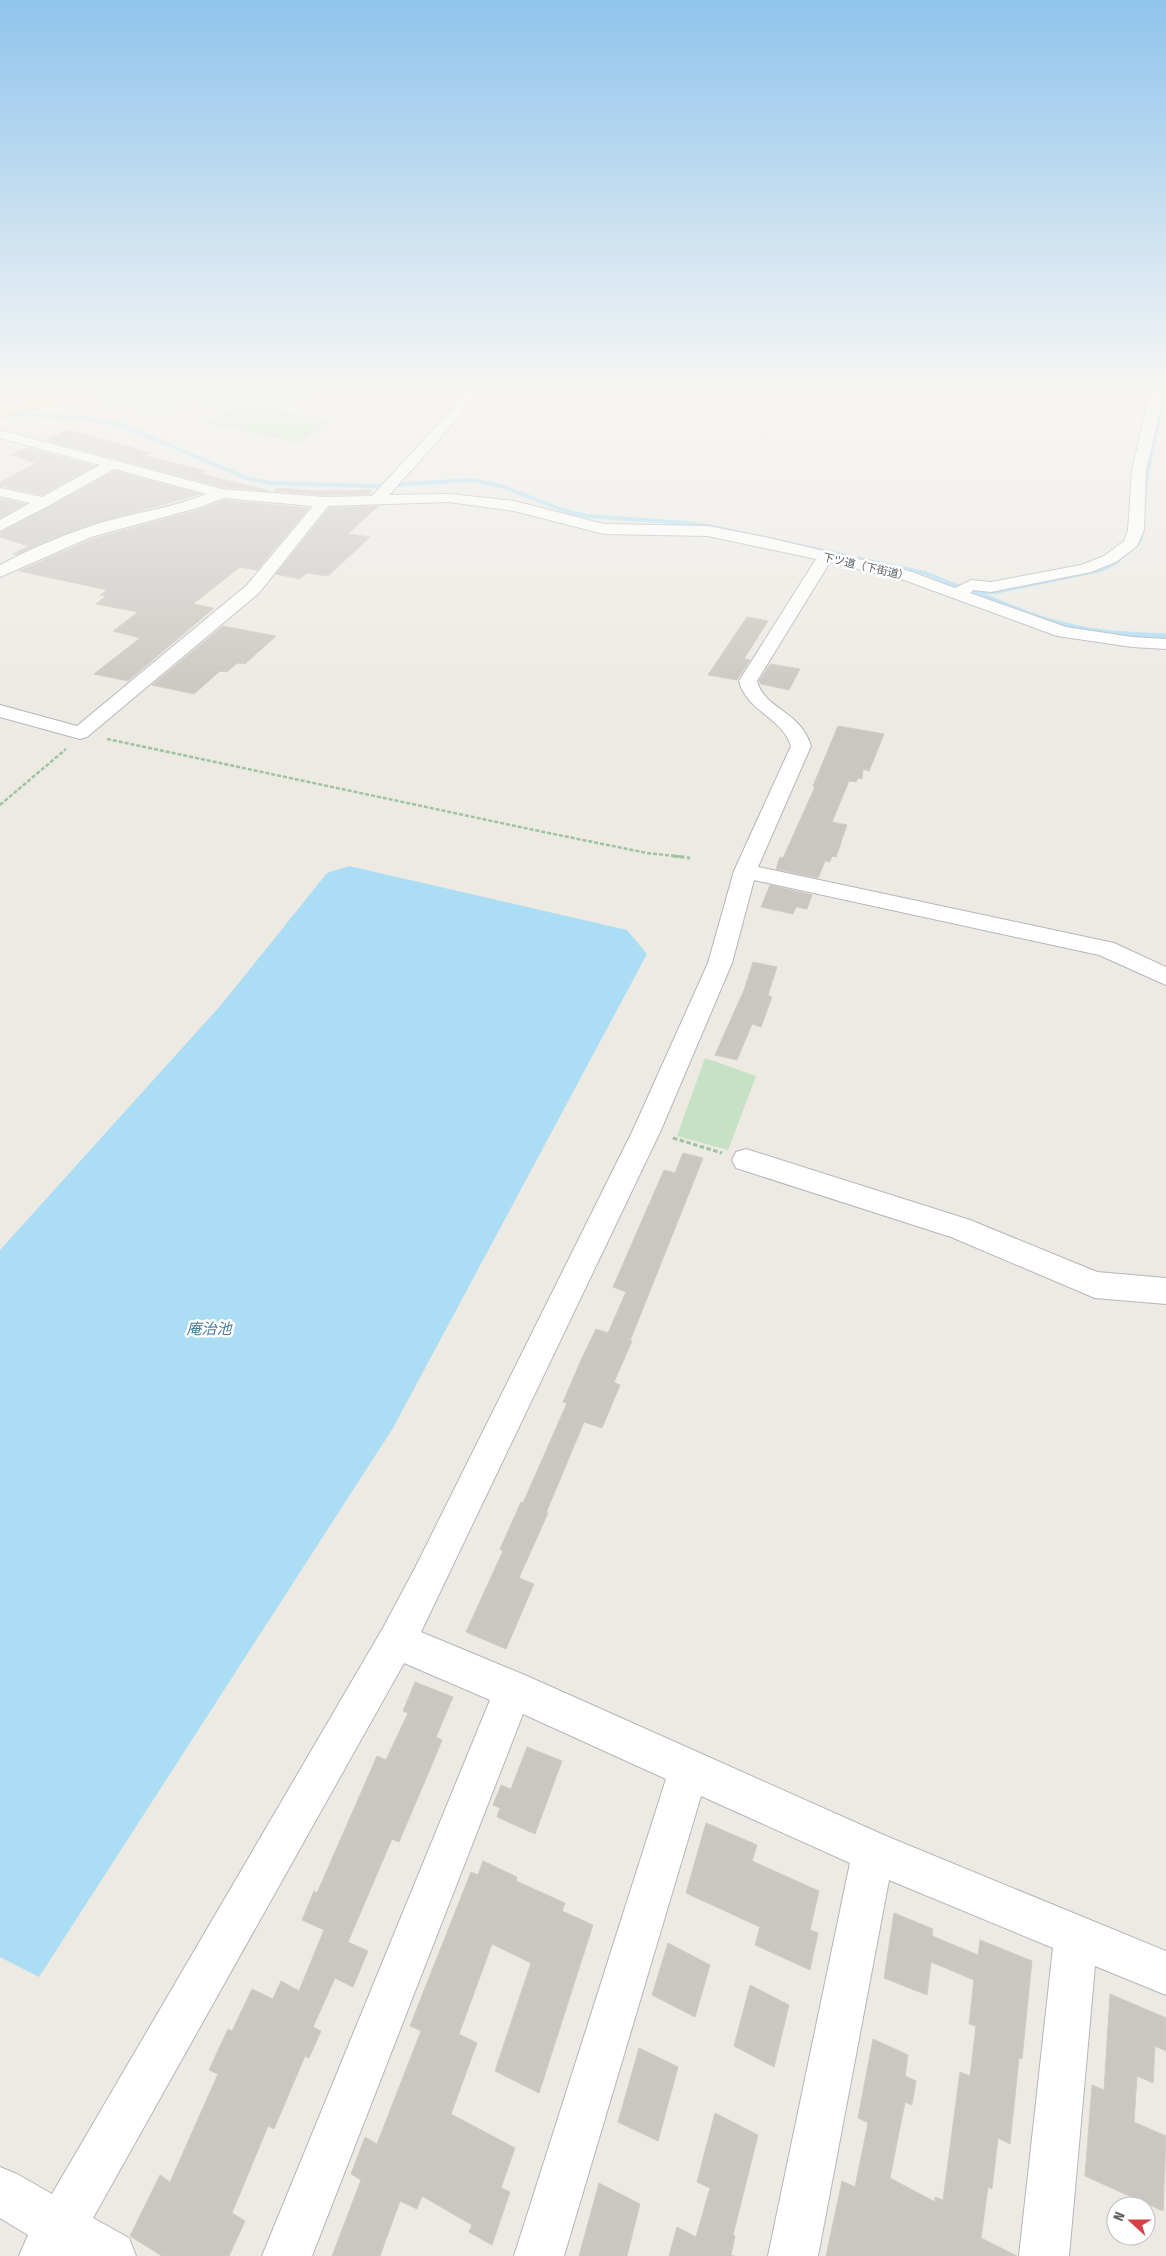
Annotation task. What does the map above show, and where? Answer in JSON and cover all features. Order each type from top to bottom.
[{"type":"street","points":[[15,495],[45,502]]},
{"type":"street","points":[[0,526],[57,495]]},
{"type":"street","points":[[0,572],[44,550],[98,529],[208,500],[217,495]]},
{"type":"street","name":"下ツ道（下街道）","points":[[248,495],[324,502],[449,498],[489,501],[604,529],[708,531],[769,543],[964,590],[1063,632],[1132,642],[1166,644]]},
{"type":"street","points":[[377,500],[381,495]]},
{"type":"street","points":[[964,590],[991,587],[1085,569],[1110,559],[1131,543],[1136,530],[1137,495]]},
{"type":"street","points":[[0,711],[80,733],[253,589],[324,502]]},
{"type":"street","points":[[52,2241],[396,1642],[428,1581],[647,1130],[720,963],[745,871],[801,746],[800,735],[791,725],[754,697],[748,690],[748,681],[825,558]]},
{"type":"street","points":[[745,871],[1106,948],[1166,977]]},
{"type":"street","points":[[746,1160],[960,1228],[1095,1285],[1166,1291]]},
{"type":"street","points":[[396,1642],[513,1690],[873,1852],[1166,1973]]},
{"type":"street","points":[[288,2256],[513,1690]]},
{"type":"street","points":[[539,2256],[689,1770]]},
{"type":"street","points":[[793,2256],[873,1852]]},
{"type":"street","points":[[1044,2256],[1076,1936]]},
{"type":"street","points":[[0,2191],[52,2241],[111,2256]]},
{"type":"path","points":[[0,805],[75,742],[80,733],[544,832],[647,853],[690,858]]},
{"type":"path","points":[[647,1130],[746,1160]]},
{"type":"green space","points":[[705,1058],[756,1076],[728,1150],[677,1136]]},
{"type":"water","name":"庵治池","points":[[349,866],[627,930],[647,954],[393,1428],[39,1977],[0,1957],[0,1250],[221,1005],[327,873]]},
{"type":"building","points":[[69,495],[196,495],[93,524],[16,555],[13,554],[29,546],[0,537],[0,533]]},
{"type":"building","points":[[0,498],[25,504],[0,518]]},
{"type":"building","points":[[224,500],[309,508],[257,570],[240,567],[193,604],[214,608],[128,681],[94,674],[140,638],[113,631],[138,612],[96,604],[106,596],[100,595],[107,590],[19,571],[92,539],[198,510]]},
{"type":"building","points":[[378,506],[348,534],[370,537],[328,576],[307,573],[300,579],[276,574],[329,508]]},
{"type":"building","points":[[747,617],[768,621],[744,659],[750,660],[737,680],[708,675]]},
{"type":"building","points":[[223,626],[276,636],[245,664],[237,663],[227,672],[220,671],[194,694],[152,685]]},
{"type":"building","points":[[770,664],[800,669],[789,690],[761,684],[759,681]]},
{"type":"building","points":[[838,726],[884,734],[869,771],[863,769],[862,779],[858,778],[856,782],[849,781],[832,822],[847,825],[836,857],[832,856],[830,862],[825,861],[818,878],[776,869],[780,857],[783,858],[815,787],[813,786]]},
{"type":"building","points":[[770,885],[812,895],[807,909],[796,907],[793,914],[761,907]]},
{"type":"building","points":[[753,962],[777,967],[768,995],[772,997],[761,1027],[752,1024],[737,1060],[715,1055],[744,990]]},
{"type":"building","points":[[683,1153],[703,1158],[630,1341],[632,1341],[614,1382],[620,1385],[602,1428],[584,1422],[546,1513],[548,1513],[519,1578],[534,1584],[506,1649],[466,1632],[503,1551],[500,1549],[521,1502],[523,1503],[567,1403],[563,1402],[582,1358],[596,1329],[608,1333],[626,1292],[613,1287],[664,1170],[675,1173]]},
{"type":"building","points":[[415,1682],[453,1697],[436,1737],[442,1740],[399,1842],[392,1839],[348,1942],[368,1951],[353,1987],[335,1978],[313,2027],[321,2031],[309,2058],[305,2056],[274,2129],[268,2126],[232,2213],[245,2221],[229,2256],[162,2256],[130,2236],[160,2175],[170,2182],[218,2074],[209,2070],[228,2029],[232,2031],[252,1989],[273,1999],[281,1981],[299,1991],[324,1930],[302,1920],[314,1891],[317,1893],[377,1756],[386,1760],[408,1713],[403,1711]]},
{"type":"building","points":[[527,1747],[562,1761],[535,1834],[497,1817],[500,1808],[493,1805],[501,1785],[511,1789]]},
{"type":"building","points":[[706,1823],[757,1845],[752,1861],[819,1891],[810,1930],[818,1933],[810,1970],[755,1945],[760,1927],[686,1893]]},
{"type":"building","points":[[483,1861],[517,1877],[516,1881],[565,1903],[562,1911],[593,1925],[539,2093],[495,2071],[531,1963],[492,1944],[459,2034],[477,2043],[451,2114],[515,2148],[501,2188],[510,2192],[492,2245],[469,2232],[472,2225],[422,2196],[417,2209],[400,2201],[380,2256],[332,2256],[361,2180],[351,2174],[365,2137],[377,2144],[421,2031],[410,2026],[471,1872],[478,1875]]},
{"type":"building","points":[[894,1913],[933,1929],[932,1936],[978,1955],[980,1940],[1032,1961],[1022,2059],[1019,2058],[1010,2144],[998,2138],[992,2189],[988,2187],[981,2238],[1017,2256],[826,2256],[842,2181],[855,2187],[868,2123],[858,2118],[873,2039],[908,2055],[905,2076],[916,2081],[912,2105],[905,2102],[890,2178],[935,2202],[935,2197],[943,2200],[960,2072],[970,2076],[976,2026],[969,2024],[974,1980],[931,1962],[927,1995],[884,1978]]},
{"type":"building","points":[[668,1943],[710,1965],[695,2017],[652,1995]]},
{"type":"building","points":[[750,1985],[789,2005],[774,2067],[734,2046]]},
{"type":"building","points":[[1110,1994],[1166,2018],[1166,2051],[1155,2046],[1153,2083],[1137,2076],[1134,2122],[1166,2136],[1163,2211],[1156,2208],[1156,2196],[1130,2196],[1085,2176],[1092,2085],[1104,2090]]},
{"type":"building","points":[[639,2048],[678,2067],[658,2141],[618,2122]]},
{"type":"building","points":[[715,2113],[758,2135],[733,2235],[735,2236],[731,2255],[734,2256],[669,2256],[677,2227],[696,2237],[710,2188],[697,2182]]},
{"type":"building","points":[[599,2183],[640,2204],[627,2256],[579,2256]]},
{"type":"waterway","points":[[525,495],[563,510],[587,516],[686,523],[713,527],[925,573],[975,593]]},
{"type":"waterway","points":[[1144,509],[1145,495]]},
{"type":"waterway","points":[[998,591],[980,592],[995,592],[1101,570],[1115,563],[1140,541],[1143,525]]},
{"type":"waterway","points":[[972,591],[1032,615],[1082,629],[1166,636]]}]
